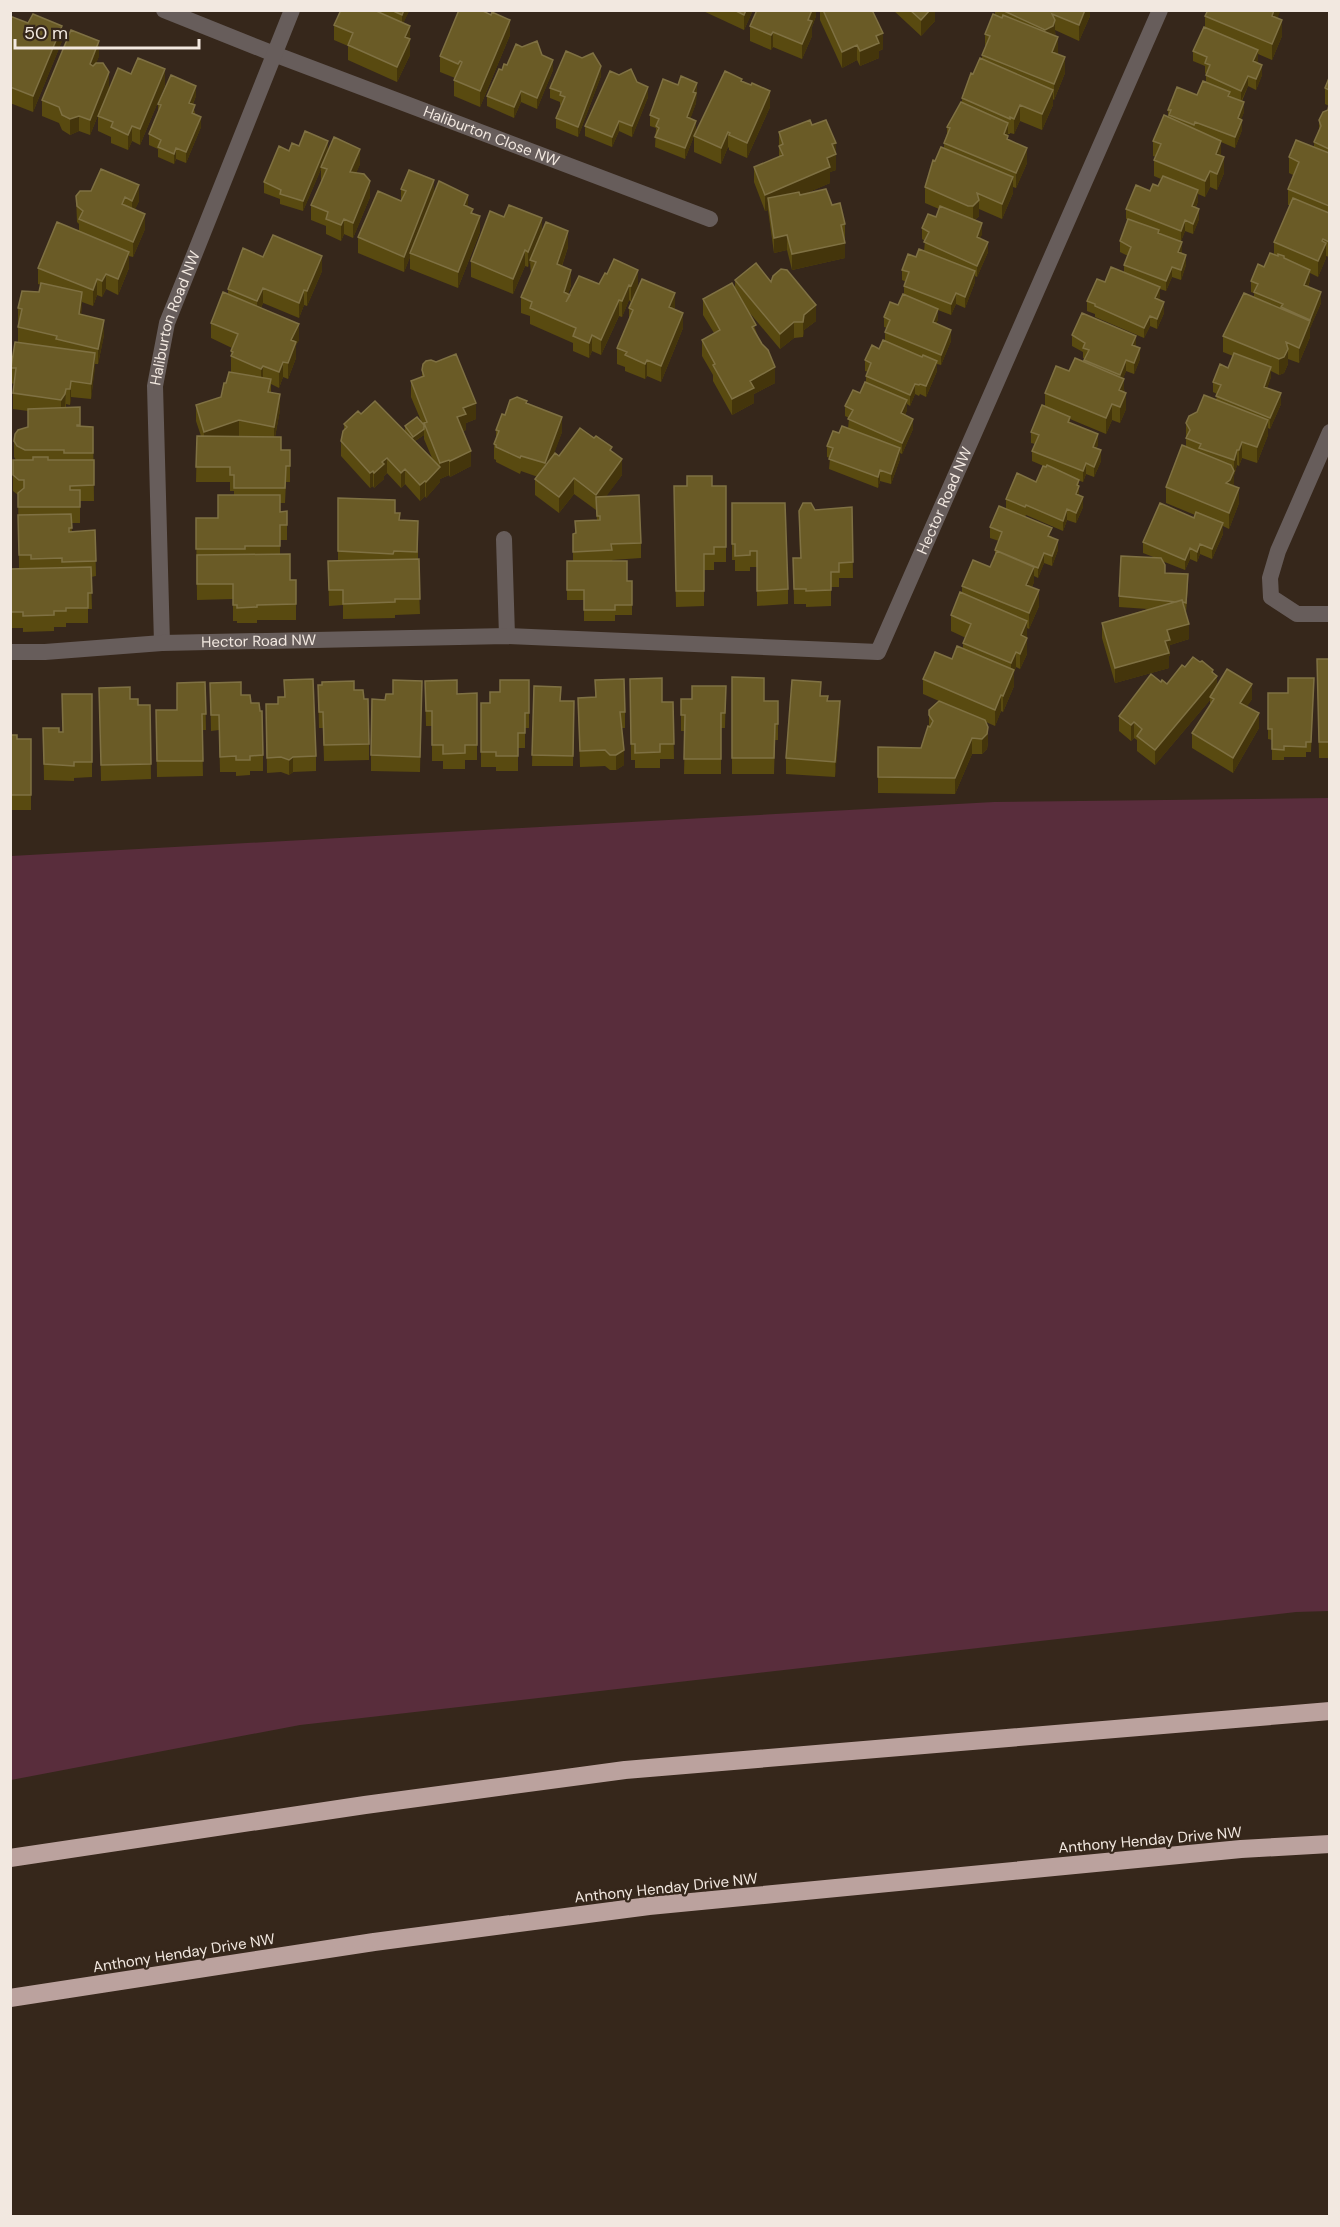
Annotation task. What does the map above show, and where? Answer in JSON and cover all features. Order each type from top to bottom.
[{"type":"highway","points":[[1285,1713],[1329,1704]]},
{"type":"highway","points":[[10,1858],[317,1812],[625,1770],[1329,1711]]},
{"type":"highway","name":"Anthony Henday Drive NW","points":[[10,1998],[374,1942],[649,1906],[1240,1849],[1329,1844]]},
{"type":"street","name":"Haliburton Close NW","points":[[164,10],[710,219]]},
{"type":"street","name":"Haliburton Road NW","points":[[162,643],[155,386],[167,322],[187,277],[292,10]]},
{"type":"street","name":"Hector Road NW","points":[[10,652],[45,652],[162,643],[507,636],[878,651],[1160,10]]},
{"type":"street","points":[[1329,432],[1278,551],[1270,578],[1271,597],[1297,614],[1329,614]]},
{"type":"street","points":[[504,539],[507,636]]},
{"type":"shaded area","points":[[1329,798],[1329,1611],[1296,1612],[300,1725],[11,1780],[11,856],[994,802]]},
{"type":"building","points":[[341,10],[374,10],[410,26],[405,37],[410,39],[397,67],[348,45],[353,33],[334,25]]},
{"type":"building","points":[[391,10],[404,10],[402,15]]},
{"type":"building","points":[[459,10],[481,10],[491,15],[492,12],[510,20],[480,91],[454,80],[462,62],[458,64],[440,56]]},
{"type":"building","points":[[734,10],[746,10],[744,15]]},
{"type":"building","points":[[757,10],[812,10],[808,20],[812,21],[802,44],[773,32],[771,35],[750,26]]},
{"type":"building","points":[[823,10],[872,10],[883,33],[876,36],[879,43],[860,51],[857,45],[842,52]]},
{"type":"building","points":[[910,10],[930,10],[921,20]]},
{"type":"building","points":[[1002,10],[1085,10],[1079,25],[1052,14],[1055,20],[1053,26],[1045,30]]},
{"type":"building","points":[[1208,10],[1274,10],[1272,16],[1282,20],[1272,44],[1205,16]]},
{"type":"building","points":[[33,14],[62,26],[33,96],[10,87],[10,16],[28,23]]},
{"type":"building","points":[[993,14],[1002,18],[1003,15],[1058,37],[1052,52],[1065,57],[1054,84],[982,55],[990,36],[985,34]]},
{"type":"building","points":[[1204,27],[1258,50],[1253,61],[1262,65],[1256,79],[1248,76],[1241,91],[1206,75],[1210,65],[1205,63],[1207,57],[1193,51]]},
{"type":"building","points":[[71,30],[99,41],[90,64],[93,66],[96,63],[103,63],[109,72],[90,120],[79,116],[70,119],[62,115],[59,107],[42,100]]},
{"type":"building","points":[[537,41],[542,55],[553,60],[537,98],[521,91],[514,107],[487,96],[499,69],[502,70],[504,64],[507,65],[516,44],[522,47]]},
{"type":"building","points":[[566,51],[582,58],[593,53],[601,66],[578,127],[556,118],[565,97],[560,95],[561,92],[550,88]]},
{"type":"building","points":[[138,58],[165,69],[140,129],[132,126],[128,135],[111,127],[113,122],[98,116],[118,68],[131,74]]},
{"type":"building","points":[[980,58],[1053,90],[1042,114],[1020,105],[1014,119],[1010,117],[1010,119],[962,98],[971,73],[973,74]]},
{"type":"building","points":[[631,69],[637,82],[648,87],[632,126],[619,121],[612,137],[585,126],[610,71],[619,75]]},
{"type":"building","points":[[725,71],[742,79],[741,81],[770,91],[747,143],[729,135],[728,132],[721,148],[694,136]]},
{"type":"building","points":[[171,75],[196,86],[189,103],[195,105],[192,113],[201,117],[186,152],[176,148],[174,154],[158,147],[161,140],[149,134],[161,105],[158,104]]},
{"type":"building","points":[[681,76],[697,83],[693,92],[696,93],[687,117],[696,121],[685,148],[655,137],[659,128],[656,126],[659,119],[650,115],[663,79],[678,85]]},
{"type":"building","points":[[1329,78],[1329,90],[1325,88]]},
{"type":"building","points":[[1203,81],[1230,92],[1228,96],[1244,102],[1238,118],[1242,120],[1235,137],[1169,115],[1171,110],[1168,110],[1177,87],[1197,95]]},
{"type":"building","points":[[961,102],[1008,123],[1004,134],[1008,136],[1007,139],[1027,148],[1016,173],[944,143],[950,128],[947,127]]},
{"type":"building","points":[[1329,105],[1329,149],[1314,142],[1321,126],[1319,120],[1323,112],[1328,110]]},
{"type":"building","points":[[1164,115],[1221,141],[1216,154],[1224,157],[1217,174],[1210,171],[1205,181],[1154,160],[1161,144],[1153,141]]},
{"type":"building","points":[[810,120],[812,125],[826,120],[836,143],[832,144],[836,154],[827,158],[830,167],[765,195],[754,167],[783,155],[779,146],[783,144],[779,132]]},
{"type":"building","points":[[305,131],[328,141],[303,201],[280,194],[281,190],[264,182],[279,146],[289,151],[292,143],[299,146]]},
{"type":"building","points":[[334,137],[360,149],[350,172],[364,174],[370,181],[353,223],[344,219],[341,225],[326,219],[328,212],[311,205],[327,169],[321,167]]},
{"type":"building","points":[[1296,140],[1329,153],[1329,206],[1288,189],[1299,162],[1289,157]]},
{"type":"building","points":[[941,147],[1013,177],[1002,204],[977,193],[979,200],[973,206],[968,206],[925,187],[933,160],[935,161]]},
{"type":"building","points":[[101,169],[139,185],[132,201],[125,197],[122,204],[145,214],[133,242],[79,219],[83,211],[77,206],[76,196],[80,191],[91,191]]},
{"type":"building","points":[[409,170],[434,180],[404,257],[358,237],[378,191],[401,201],[406,191],[401,189]]},
{"type":"building","points":[[1163,176],[1198,190],[1192,206],[1199,209],[1193,224],[1185,220],[1181,231],[1126,209],[1136,185],[1150,191],[1153,184],[1158,186]]},
{"type":"building","points":[[439,181],[468,195],[464,205],[473,209],[471,213],[480,216],[458,272],[410,253]]},
{"type":"building","points":[[826,189],[832,205],[840,203],[845,224],[841,225],[845,243],[792,254],[787,235],[774,238],[768,198],[799,192],[800,195]]},
{"type":"building","points":[[1293,198],[1329,213],[1329,242],[1323,239],[1322,241],[1326,243],[1318,261],[1274,242]]},
{"type":"building","points":[[509,205],[542,218],[528,252],[525,250],[513,279],[471,261],[490,211],[504,217]]},
{"type":"building","points":[[940,206],[982,223],[977,237],[988,242],[977,266],[924,242],[929,232],[922,228],[928,214],[936,217]]},
{"type":"building","points":[[1128,219],[1159,230],[1158,233],[1182,242],[1178,252],[1186,255],[1181,270],[1172,267],[1166,281],[1124,265],[1131,247],[1120,241]]},
{"type":"building","points":[[57,222],[129,252],[118,279],[106,274],[102,281],[97,279],[93,290],[38,268]]},
{"type":"building","points":[[546,222],[568,231],[557,264],[571,270],[564,292],[570,295],[579,276],[599,284],[614,259],[638,270],[622,301],[619,300],[601,340],[592,335],[589,343],[573,336],[576,328],[530,308],[532,302],[521,297],[536,262],[530,260]]},
{"type":"building","points":[[273,235],[322,256],[307,291],[304,290],[299,303],[263,288],[257,301],[228,289],[243,248],[263,257]]},
{"type":"building","points":[[919,249],[975,271],[965,297],[956,293],[951,304],[904,286],[909,272],[902,270],[908,254],[916,257]]},
{"type":"building","points":[[1270,253],[1284,256],[1310,270],[1304,285],[1321,292],[1310,320],[1281,307],[1283,304],[1254,292],[1258,284],[1251,281],[1258,264],[1264,267]]},
{"type":"building","points":[[756,263],[771,282],[773,276],[781,269],[787,270],[816,305],[804,315],[803,322],[794,322],[780,334],[735,280]]},
{"type":"building","points":[[1111,267],[1160,287],[1155,298],[1164,302],[1157,319],[1150,316],[1144,328],[1087,301],[1097,279],[1105,282]]},
{"type":"building","points":[[642,279],[675,293],[669,307],[683,313],[661,366],[647,360],[645,364],[625,355],[627,352],[617,348],[633,310],[629,308]]},
{"type":"building","points":[[41,283],[82,292],[79,314],[104,320],[98,349],[18,327],[22,309],[18,308],[22,291],[39,292]]},
{"type":"building","points":[[732,283],[756,325],[752,327],[768,350],[775,367],[750,381],[754,388],[732,399],[702,340],[720,330],[703,299]]},
{"type":"building","points":[[223,292],[299,324],[291,340],[296,342],[288,363],[283,362],[279,372],[263,366],[261,369],[231,356],[238,334],[211,323]]},
{"type":"building","points":[[1244,293],[1310,321],[1299,348],[1286,342],[1288,349],[1284,357],[1279,359],[1223,336]]},
{"type":"building","points":[[903,294],[938,309],[933,322],[951,330],[941,355],[885,332],[890,320],[884,317],[890,302],[898,305]]},
{"type":"building","points":[[1082,313],[1136,336],[1132,345],[1140,348],[1134,363],[1126,360],[1120,375],[1084,360],[1089,350],[1083,348],[1085,343],[1072,335]]},
{"type":"building","points":[[883,340],[937,361],[926,386],[915,384],[910,395],[866,376],[871,363],[865,360],[872,345],[879,349]]},
{"type":"building","points":[[15,342],[95,353],[91,384],[71,381],[70,389],[66,389],[61,400],[13,393],[16,368],[11,368]]},
{"type":"building","points":[[1234,353],[1271,367],[1264,387],[1281,393],[1270,418],[1216,396],[1221,385],[1213,382],[1220,364],[1228,368]]},
{"type":"building","points":[[456,354],[476,403],[463,408],[466,414],[457,417],[471,451],[440,463],[411,381],[424,376],[422,370],[426,361],[436,362]]},
{"type":"building","points":[[1075,358],[1124,379],[1119,390],[1126,393],[1120,407],[1112,404],[1106,418],[1045,393],[1056,366],[1069,371]]},
{"type":"building","points":[[229,372],[271,379],[268,392],[280,394],[274,427],[239,420],[204,432],[196,405],[221,397]]},
{"type":"building","points":[[865,382],[907,400],[901,413],[913,419],[902,443],[848,419],[853,410],[845,406],[853,390],[860,393]]},
{"type":"building","points":[[1204,395],[1268,420],[1257,447],[1242,442],[1234,460],[1199,448],[1201,444],[1186,438],[1190,430],[1186,423],[1189,416],[1197,412]]},
{"type":"building","points":[[517,397],[527,401],[526,403],[562,417],[545,463],[521,456],[520,458],[494,444],[502,414],[505,415],[510,400]]},
{"type":"building","points":[[375,401],[440,467],[426,482],[420,485],[405,469],[401,473],[387,458],[374,473],[373,471],[370,473],[341,441],[343,431],[347,427],[344,424],[358,411],[361,414]]},
{"type":"building","points":[[1042,405],[1070,417],[1068,422],[1098,434],[1093,447],[1101,450],[1094,467],[1086,463],[1083,471],[1032,451],[1039,435],[1031,432]]},
{"type":"building","points":[[80,407],[80,425],[77,426],[93,427],[93,453],[25,450],[17,446],[14,441],[18,430],[28,427],[28,409]]},
{"type":"building","points":[[417,417],[424,425],[424,429],[413,437],[405,426]]},
{"type":"building","points":[[842,426],[900,448],[891,474],[880,470],[878,477],[829,459],[833,448],[827,446],[833,431],[839,433]]},
{"type":"building","points":[[580,428],[612,447],[610,450],[622,459],[596,495],[574,478],[559,497],[535,479],[555,453],[559,456]]},
{"type":"building","points":[[197,436],[281,437],[281,450],[290,450],[290,466],[286,466],[285,488],[234,488],[234,475],[230,475],[230,467],[196,467]]},
{"type":"building","points":[[1182,445],[1231,465],[1234,471],[1226,483],[1239,488],[1229,513],[1166,487]]},
{"type":"building","points":[[33,457],[48,457],[48,460],[94,460],[94,485],[70,486],[70,490],[80,490],[80,507],[18,507],[18,493],[24,488],[24,480],[19,480],[13,475],[13,460],[33,460]]},
{"type":"building","points":[[1047,465],[1079,480],[1076,494],[1083,497],[1076,513],[1067,509],[1063,521],[1006,499],[1017,473],[1036,482],[1043,466]]},
{"type":"building","points":[[687,476],[712,476],[712,486],[726,486],[726,547],[714,547],[714,554],[704,554],[704,591],[676,591],[674,486],[687,486]]},
{"type":"building","points":[[218,495],[280,495],[280,512],[287,511],[287,525],[280,525],[280,546],[196,549],[196,518],[218,518]]},
{"type":"building","points":[[639,495],[641,543],[611,544],[612,550],[573,552],[575,521],[600,520],[600,516],[597,516],[596,497]]},
{"type":"building","points":[[338,498],[395,500],[395,513],[400,513],[399,520],[418,521],[417,552],[394,551],[393,554],[338,551]]},
{"type":"building","points":[[732,503],[785,503],[788,589],[757,591],[757,551],[750,551],[750,555],[735,556],[735,544],[732,544]]},
{"type":"building","points":[[803,503],[811,503],[815,510],[852,507],[853,562],[839,563],[839,572],[831,572],[831,590],[794,589],[793,558],[801,558],[799,511]]},
{"type":"building","points":[[1160,503],[1194,518],[1196,512],[1223,523],[1212,549],[1200,544],[1197,552],[1190,548],[1185,560],[1143,542]]},
{"type":"building","points":[[999,506],[1052,528],[1048,536],[1058,540],[1052,556],[1044,553],[1038,568],[995,550],[1002,532],[990,527]]},
{"type":"building","points":[[71,514],[72,528],[69,528],[69,532],[95,530],[96,561],[62,562],[62,558],[31,559],[31,555],[19,555],[18,515]]},
{"type":"building","points":[[997,551],[1034,567],[1026,585],[1039,590],[1029,613],[962,586],[973,560],[990,567]]},
{"type":"building","points":[[290,554],[290,580],[296,580],[296,604],[237,608],[237,605],[233,605],[233,584],[197,584],[197,555]]},
{"type":"building","points":[[1121,556],[1161,558],[1165,565],[1165,573],[1188,574],[1186,603],[1182,600],[1176,602],[1119,596]]},
{"type":"building","points":[[419,559],[420,599],[343,604],[343,590],[329,590],[328,561]]},
{"type":"building","points":[[567,561],[627,561],[627,581],[632,581],[632,605],[615,605],[615,610],[584,610],[584,590],[567,590]]},
{"type":"building","points":[[91,567],[92,593],[88,593],[88,608],[66,608],[66,611],[54,611],[54,615],[23,616],[23,612],[10,612],[10,569]]},
{"type":"building","points":[[960,592],[1027,621],[1021,635],[1027,638],[1020,654],[1016,652],[1011,663],[963,643],[971,624],[951,615]]},
{"type":"building","points":[[1182,600],[1189,624],[1167,630],[1170,640],[1165,641],[1169,653],[1115,668],[1102,623]]},
{"type":"building","points":[[957,646],[1014,670],[995,710],[923,679],[935,652],[952,659]]},
{"type":"building","points":[[1193,657],[1202,661],[1217,676],[1155,750],[1137,736],[1142,729],[1134,722],[1131,725],[1119,716],[1151,674],[1167,684],[1182,665],[1185,667]]},
{"type":"building","points":[[1317,659],[1329,659],[1329,742],[1319,742]]},
{"type":"building","points":[[1227,669],[1252,684],[1240,703],[1259,713],[1233,758],[1192,733],[1214,699],[1210,697]]},
{"type":"building","points":[[732,677],[764,678],[764,701],[778,701],[774,758],[732,758]]},
{"type":"building","points":[[662,678],[662,702],[673,702],[674,744],[660,744],[660,752],[635,753],[635,744],[631,744],[630,679]]},
{"type":"building","points":[[1288,678],[1314,678],[1311,742],[1306,742],[1306,747],[1284,746],[1284,750],[1272,749],[1272,729],[1268,729],[1268,693],[1288,693]]},
{"type":"building","points":[[313,679],[316,756],[293,757],[289,760],[281,757],[267,758],[266,704],[278,704],[278,697],[285,697],[284,680]]},
{"type":"building","points":[[624,679],[625,712],[620,712],[624,750],[616,755],[610,755],[605,750],[580,751],[578,698],[596,697],[595,680]]},
{"type":"building","points":[[393,680],[422,681],[420,757],[371,755],[372,699],[385,700],[386,694],[393,694]]},
{"type":"building","points":[[457,680],[457,694],[477,693],[477,745],[465,745],[465,753],[443,754],[443,745],[432,745],[432,711],[426,711],[425,681]]},
{"type":"building","points":[[500,680],[529,680],[529,713],[525,713],[525,733],[518,733],[518,756],[496,756],[496,752],[481,752],[481,703],[490,703],[490,692],[500,692]]},
{"type":"building","points":[[792,680],[821,682],[820,696],[828,696],[827,701],[840,701],[835,762],[786,758]]},
{"type":"building","points":[[354,681],[354,690],[363,690],[364,699],[368,699],[369,744],[324,745],[323,712],[319,712],[318,685],[322,685],[322,682]]},
{"type":"building","points":[[205,682],[206,714],[202,714],[203,761],[157,761],[156,710],[177,710],[177,683]]},
{"type":"building","points":[[241,682],[241,695],[250,695],[251,703],[259,703],[260,711],[262,711],[263,755],[250,756],[250,760],[236,760],[236,756],[220,757],[219,715],[211,715],[210,683]]},
{"type":"building","points":[[534,686],[561,687],[560,701],[574,701],[573,756],[532,755]]},
{"type":"building","points":[[692,686],[726,686],[725,713],[721,713],[721,759],[684,759],[685,715],[681,715],[681,699],[692,699]]},
{"type":"building","points":[[130,687],[130,699],[138,699],[138,705],[150,705],[151,764],[101,765],[99,688]]},
{"type":"building","points":[[62,694],[92,694],[92,762],[74,762],[74,766],[44,764],[43,728],[59,728],[59,732],[63,732]]},
{"type":"building","points":[[939,701],[985,720],[988,727],[987,734],[982,739],[972,738],[955,778],[878,777],[878,747],[921,748],[928,726],[930,727],[933,721],[929,710]]},
{"type":"building","points":[[10,735],[17,735],[17,739],[31,739],[31,795],[10,795]]}]
